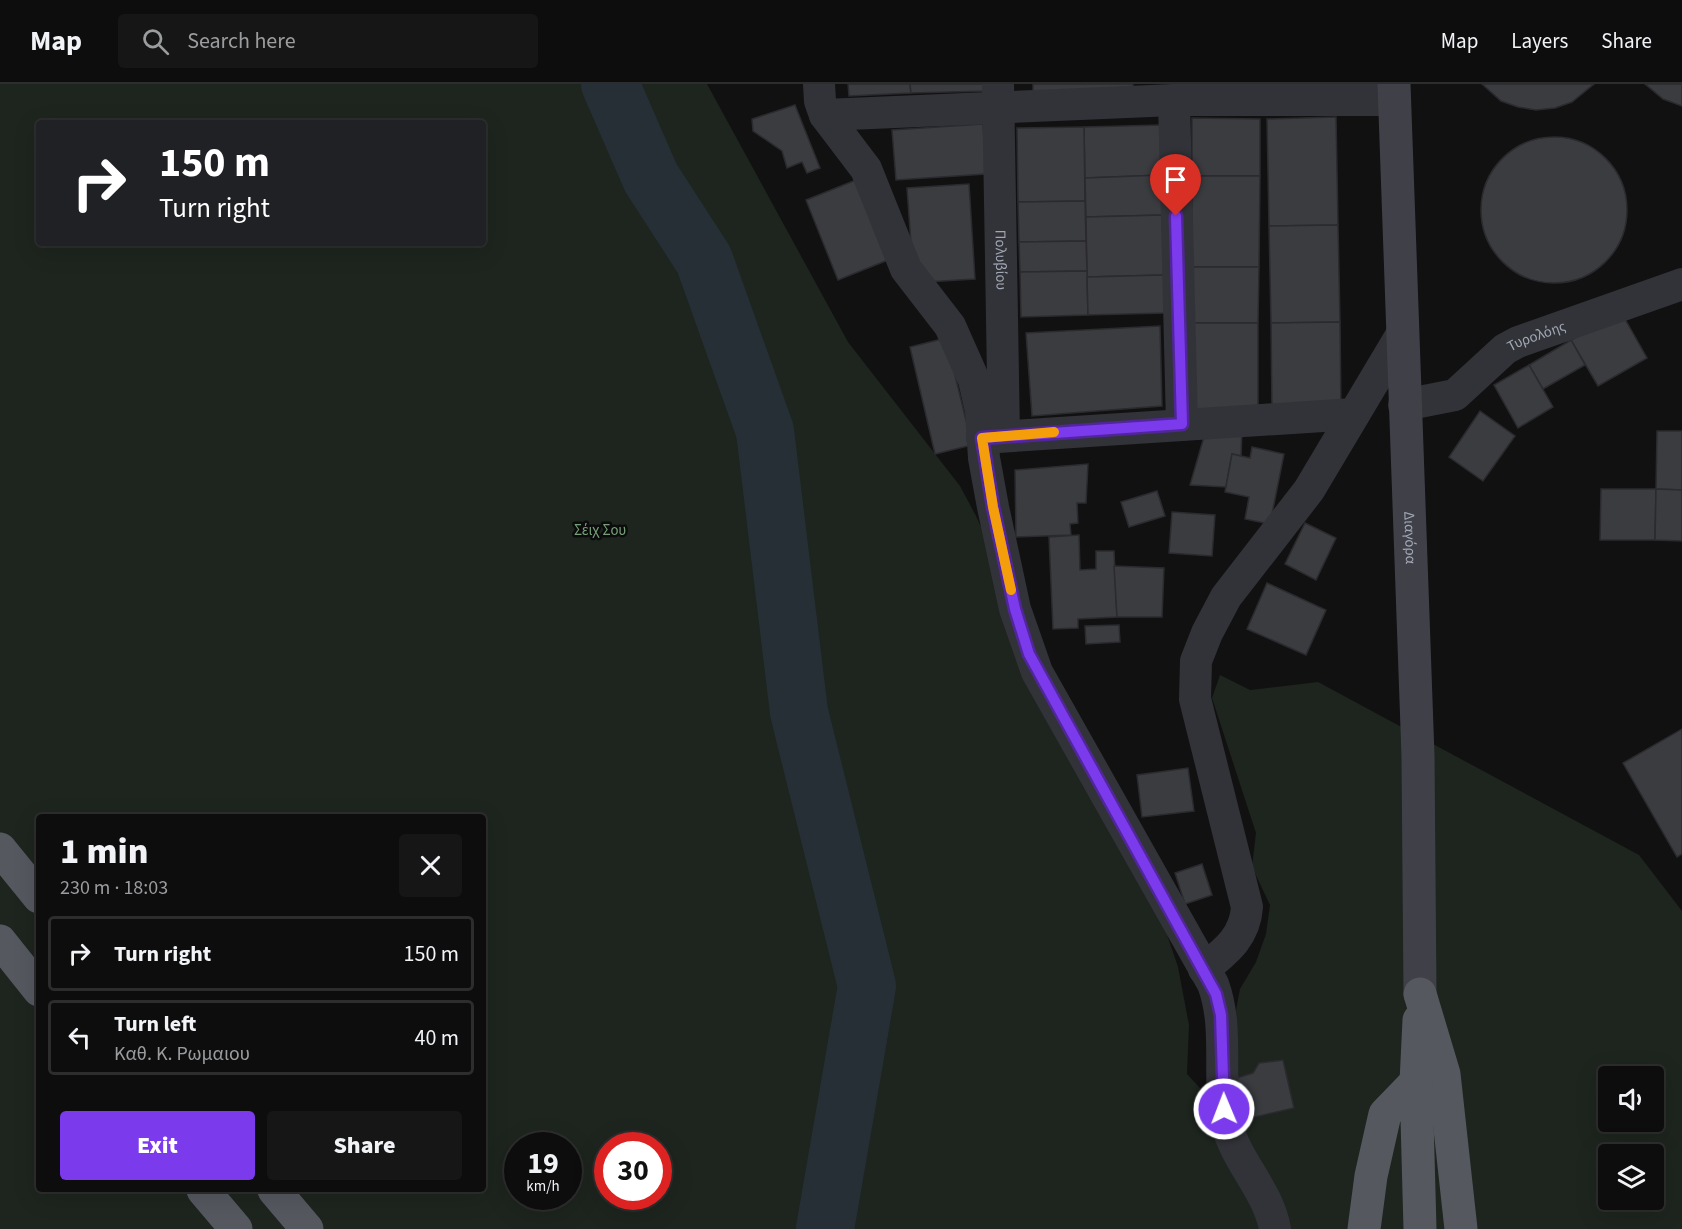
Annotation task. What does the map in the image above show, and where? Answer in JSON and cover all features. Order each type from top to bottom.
[{"type":"highway","points":[[0,849],[36,893]]},
{"type":"highway","points":[[0,941],[36,986]]},
{"type":"highway","points":[[1420,994],[1416,1082],[1420,1229]]},
{"type":"highway","points":[[1420,994],[1443,1074],[1461,1229]]},
{"type":"highway","points":[[1364,1229],[1371,1176],[1385,1114],[1416,1082]]},
{"type":"highway","points":[[205,1192],[236,1229]]},
{"type":"highway","points":[[276,1192],[307,1229]]},
{"type":"main road","name":"Διαγόρα","points":[[1394,92],[1418,756],[1420,994]]},
{"type":"street","points":[[819,84],[820,101],[825,115],[866,169],[906,269],[917,286],[939,311],[957,339],[993,437],[993,507],[1015,609],[1029,654],[1216,994],[1221,1015],[1224,1109],[1228,1128],[1241,1159],[1268,1205],[1275,1229]]},
{"type":"street","points":[[825,115],[998,96],[1174,100],[1394,92]]},
{"type":"street","name":"Πολυβίου","points":[[993,437],[998,96]]},
{"type":"street","points":[[1174,100],[1182,424]]},
{"type":"street","name":"Τυρολόης","points":[[1404,405],[1455,395],[1505,349],[1518,342],[1682,284]]},
{"type":"street","points":[[1204,969],[1238,939],[1246,921],[1246,907],[1196,699],[1196,661],[1207,633],[1226,597],[1293,513],[1326,464],[1402,334]]},
{"type":"street","points":[[993,437],[1354,414]]},
{"type":"green space","name":"Σέιχ Σου","points":[[0,84],[707,84],[848,342],[960,486],[976,516],[1157,905],[1178,967],[1189,1025],[1187,1074],[1211,1100],[1233,1026],[1240,989],[1256,962],[1266,934],[1270,905],[1252,867],[1256,833],[1212,698],[1220,675],[1250,690],[1318,682],[1639,855],[1682,911],[1682,1229],[0,1229]]},
{"type":"building","points":[[848,84],[910,84],[911,93],[849,96]]},
{"type":"building","points":[[910,84],[987,84],[987,91],[911,93]]},
{"type":"building","points":[[1033,84],[1133,84],[1133,87],[1033,92]]},
{"type":"building","points":[[1482,84],[1594,84],[1572,102],[1555,108],[1536,110],[1501,101]]},
{"type":"building","points":[[1645,84],[1682,84],[1682,106],[1663,99]]},
{"type":"building","points":[[795,105],[820,168],[807,173],[802,162],[787,168],[782,151],[753,131],[752,119]]},
{"type":"building","points":[[1336,117],[1338,225],[1269,226],[1267,119]]},
{"type":"building","points":[[1192,118],[1260,119],[1260,176],[1192,176]]},
{"type":"building","points":[[983,124],[986,174],[896,180],[892,130]]},
{"type":"building","points":[[1161,125],[1162,175],[1085,178],[1084,127]]},
{"type":"building","points":[[1084,127],[1085,201],[1018,202],[1017,128]]},
{"type":"building","points":[[1554,137],[1582,143],[1594,149],[1605,159],[1615,170],[1621,182],[1627,210],[1621,238],[1615,250],[1605,261],[1594,271],[1582,277],[1554,283],[1526,277],[1514,271],[1503,261],[1493,250],[1487,238],[1481,210],[1487,182],[1493,170],[1503,159],[1514,149],[1526,143]]},
{"type":"building","points":[[1162,175],[1163,215],[1086,217],[1085,178]]},
{"type":"building","points":[[1192,176],[1260,176],[1259,267],[1192,267]]},
{"type":"building","points":[[856,180],[888,260],[838,280],[806,200]]},
{"type":"building","points":[[969,184],[975,279],[926,282],[913,271],[907,188]]},
{"type":"building","points":[[1085,201],[1086,241],[1019,242],[1018,202]]},
{"type":"building","points":[[1163,215],[1164,275],[1087,277],[1086,217]]},
{"type":"building","points":[[1338,225],[1340,322],[1271,323],[1269,226]]},
{"type":"building","points":[[1086,241],[1087,271],[1020,272],[1019,242]]},
{"type":"building","points":[[1192,267],[1259,267],[1258,323],[1191,323]]},
{"type":"building","points":[[1087,271],[1088,315],[1021,317],[1020,272]]},
{"type":"building","points":[[1164,275],[1165,313],[1088,315],[1087,277]]},
{"type":"building","points":[[1621,312],[1647,358],[1598,386],[1571,340]]},
{"type":"building","points":[[1340,322],[1341,413],[1272,414],[1271,323]]},
{"type":"building","points":[[1191,323],[1258,323],[1258,414],[1191,414]]},
{"type":"building","points":[[1160,326],[1162,406],[1032,416],[1026,333]]},
{"type":"building","points":[[946,338],[972,445],[935,454],[910,347]]},
{"type":"building","points":[[1571,340],[1585,365],[1543,389],[1529,365]]},
{"type":"building","points":[[1529,365],[1553,407],[1518,428],[1494,385]]},
{"type":"building","points":[[1480,411],[1515,436],[1483,481],[1449,457]]},
{"type":"building","points":[[1242,429],[1241,456],[1232,454],[1226,487],[1190,485],[1206,430]]},
{"type":"building","points":[[1657,431],[1682,431],[1682,490],[1656,489]]},
{"type":"building","points":[[1252,447],[1284,454],[1270,524],[1245,519],[1249,497],[1225,492],[1232,454],[1250,458]]},
{"type":"building","points":[[1088,464],[1086,503],[1077,503],[1078,523],[1070,524],[1071,535],[1016,537],[1015,470]]},
{"type":"building","points":[[1601,489],[1656,489],[1655,540],[1600,540]]},
{"type":"building","points":[[1656,489],[1682,490],[1682,541],[1655,540]]},
{"type":"building","points":[[1157,491],[1165,516],[1129,527],[1121,502]]},
{"type":"building","points":[[1172,512],[1215,515],[1212,556],[1169,553]]},
{"type":"building","points":[[1305,523],[1336,538],[1316,580],[1285,564]]},
{"type":"building","points":[[1079,535],[1080,570],[1096,569],[1096,551],[1114,551],[1117,617],[1078,619],[1078,628],[1053,629],[1049,537]]},
{"type":"building","points":[[1114,566],[1164,568],[1162,617],[1117,617]]},
{"type":"building","points":[[1267,583],[1326,610],[1306,655],[1247,629]]},
{"type":"building","points":[[1119,625],[1120,642],[1086,644],[1085,626]]},
{"type":"building","points":[[1682,729],[1682,854],[1677,857],[1623,763]]},
{"type":"building","points":[[1188,768],[1194,811],[1142,817],[1137,775]]},
{"type":"building","points":[[1202,864],[1212,895],[1185,904],[1175,873]]},
{"type":"building","points":[[1283,1060],[1294,1108],[1242,1120],[1233,1079],[1253,1073],[1259,1063]]},
{"type":"waterway","points":[[610,84],[651,178],[704,260],[765,431],[799,712],[867,986],[825,1229]]},
{"type":"slow traffic","points":[[1011,590],[993,507],[982,438],[1054,432]]},
{"type":"route","points":[[1176,216],[1182,424],[982,438],[993,507],[1015,609],[1029,654],[1153,882],[1213,984],[1221,1015],[1224,1109]]}]
